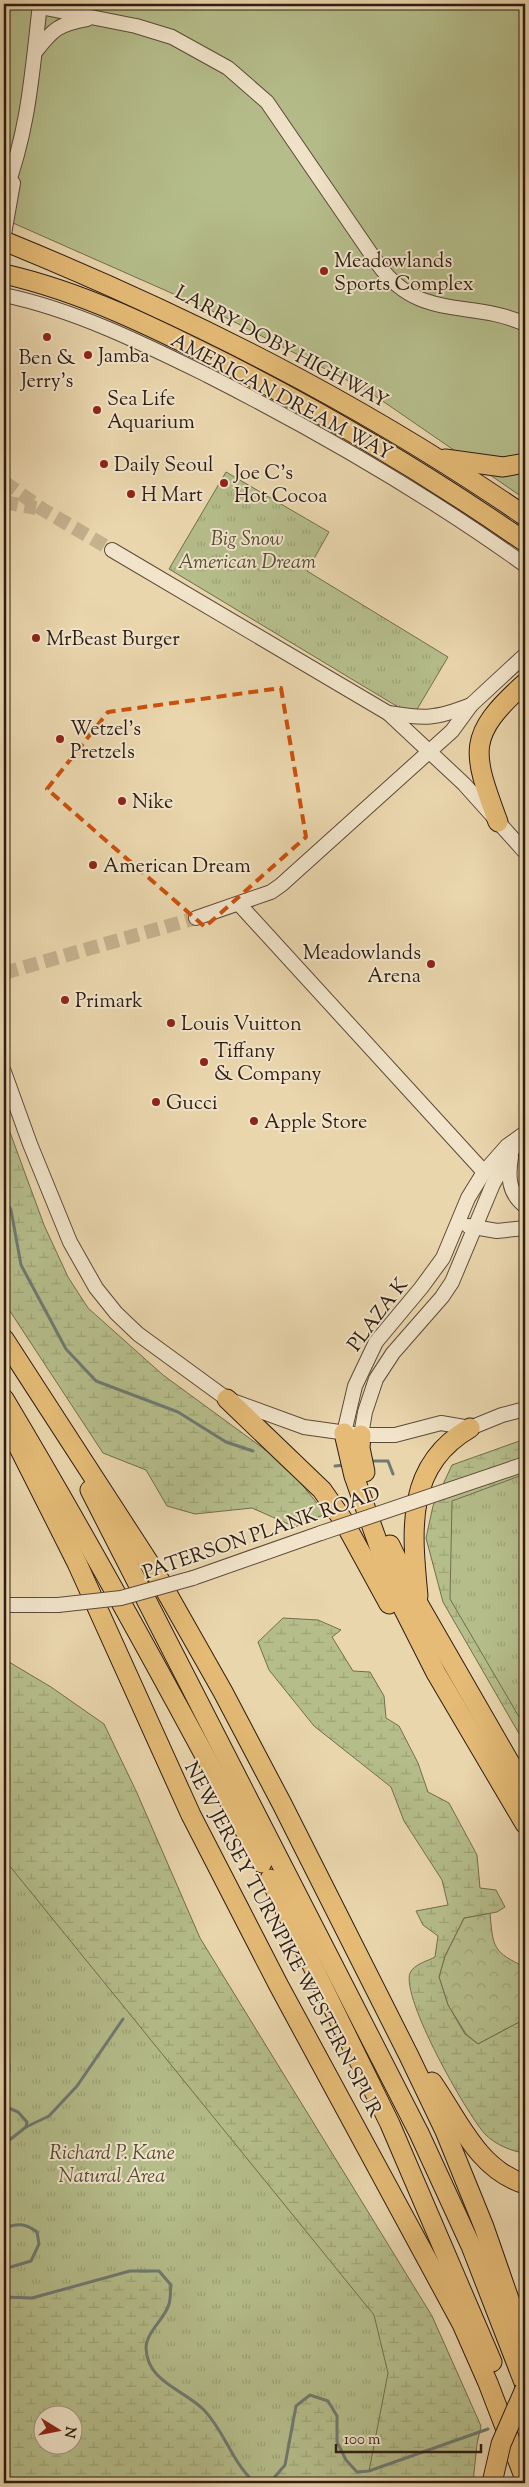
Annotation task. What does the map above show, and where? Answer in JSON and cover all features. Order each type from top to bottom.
[{"type":"highway","name":"LARRY DOBY HIGHWAY","points":[[4,241],[124,291],[205,329],[318,387],[438,458],[525,516]]},
{"type":"highway","name":"LARRY DOBY HIGHWAY","points":[[4,274],[102,305],[230,365],[376,446],[525,542]]},
{"type":"highway","points":[[438,458],[503,467],[525,463]]},
{"type":"highway","points":[[498,822],[480,772],[481,740],[494,712],[525,683]]},
{"type":"highway","points":[[4,1339],[146,1558],[204,1658],[282,1804],[432,2102],[464,2175],[525,2345]]},
{"type":"highway","points":[[4,1399],[121,1600],[266,1871],[390,2124],[455,2272],[508,2400],[525,2470]]},
{"type":"highway","points":[[227,1399],[292,1459],[331,1501],[411,1642],[436,1673]]},
{"type":"highway","points":[[48,1406],[60,1436],[130,1566],[419,2133],[472,2246],[525,2385]]},
{"type":"highway","name":"NEW JERSEY TURNPIKE WESTERN SPUR","points":[[4,1418],[76,1563],[191,1815],[279,1986],[462,2324],[488,2383],[525,2479]]},
{"type":"highway","points":[[419,1605],[413,1539],[418,1499],[428,1471],[438,1454],[452,1439],[470,1428]]},
{"type":"highway","points":[[353,1443],[360,1475],[396,1594],[418,1633],[436,1673],[525,1824]]},
{"type":"highway","points":[[360,1475],[393,1553],[419,1605],[525,1789]]},
{"type":"highway","points":[[396,2030],[479,2152],[499,2171],[525,2184]]},
{"type":"highway","points":[[492,2483],[501,2444],[525,2389]]},
{"type":"street","points":[[71,4],[95,17]]},
{"type":"street","points":[[4,234],[16,162],[28,110],[40,6],[95,17],[172,37],[228,68],[267,102],[285,125],[382,270],[399,288],[428,302],[456,309],[500,315],[525,324]]},
{"type":"street","points":[[36,52],[49,34],[60,25],[95,17]]},
{"type":"street","points":[[4,195],[16,162]]},
{"type":"street","name":"AMERICAN DREAM WAY","points":[[4,295],[99,325],[241,392],[405,486],[525,565]]},
{"type":"street","points":[[112,550],[388,713],[429,751],[525,852]]},
{"type":"street","points":[[196,918],[272,892],[281,886],[452,731],[471,705],[525,655]]},
{"type":"street","points":[[388,713],[418,718],[437,717],[471,705]]},
{"type":"street","points":[[239,904],[484,1172]]},
{"type":"street","points":[[4,1072],[59,1218],[78,1258],[96,1288],[116,1313],[138,1334],[227,1399],[292,1424],[353,1443],[395,1435],[441,1423],[470,1428],[502,1415],[525,1409]]},
{"type":"street","points":[[522,1136],[512,1153],[509,1173],[510,1185],[517,1198],[525,1206]]},
{"type":"street","name":"PLAZA K","points":[[353,1443],[355,1386],[368,1357],[387,1328],[421,1288],[442,1258],[468,1198],[484,1172],[507,1146],[522,1136]]},
{"type":"street","name":"PLAZA K","points":[[353,1443],[376,1378],[393,1353],[442,1297],[452,1282],[493,1184],[512,1153]]},
{"type":"street","points":[[457,1224],[497,1231],[525,1228]]},
{"type":"street","name":"PATERSON PLANK ROAD","points":[[4,1605],[58,1605],[121,1598],[193,1578],[525,1464]]},
{"type":"highlighted area","points":[[281,688],[306,837],[205,927],[47,789],[108,712]]},
{"type":"green space","name":"Meadowlands Sports Complex","points":[[4,4],[525,4],[525,499],[368,391],[221,315],[4,219]]},
{"type":"green space","name":"Big Snow American Dream","points":[[226,472],[329,532],[307,571],[448,657],[413,716],[169,569]]},
{"type":"green space","points":[[4,1116],[44,1225],[68,1277],[88,1308],[163,1375],[286,1465],[326,1514],[295,1527],[252,1508],[195,1514],[167,1506],[146,1470],[103,1453],[4,1302]]},
{"type":"green space","points":[[525,1439],[525,1744],[443,1602],[426,1538],[433,1506],[452,1465]]},
{"type":"green space","points":[[525,1474],[525,1727],[450,1599],[452,1501]]},
{"type":"green space","points":[[283,1618],[318,1620],[341,1630],[332,1637],[353,1671],[370,1672],[384,1696],[386,1718],[399,1726],[418,1763],[428,1792],[449,1803],[477,1855],[480,1888],[496,1890],[505,1907],[497,1912],[464,1918],[445,1956],[439,1977],[448,2005],[465,2034],[478,2044],[525,2019],[525,2153],[504,2147],[485,2134],[464,2104],[425,2029],[415,2006],[410,1986],[410,1973],[418,1965],[435,1957],[438,1936],[423,1925],[416,1911],[448,1905],[442,1880],[404,1821],[391,1787],[314,1726],[269,1670],[258,1642]]},
{"type":"green space","points":[[4,1659],[51,1687],[104,1724],[137,1793],[200,1938],[432,2316],[481,2426],[473,2483],[4,2483]]},
{"type":"green space","name":"Richard P. Kane Natural Area","points":[[4,1859],[374,2315],[388,2373],[369,2471],[357,2472],[346,2460],[337,2442],[337,2416],[328,2401],[310,2395],[296,2406],[285,2465],[272,2480],[254,2482],[246,2474],[218,2428],[204,2410],[159,2377],[148,2360],[146,2348],[149,2336],[167,2310],[170,2299],[171,2285],[159,2271],[130,2271],[32,2298],[4,2297]]},
{"type":"green space","points":[[490,1913],[492,1934],[497,1948],[506,1957],[525,1967],[525,2019],[478,2044],[466,2034],[448,2005],[439,1977],[445,1956],[464,1918]]},
{"type":"waterway","points":[[4,1197],[11,1210],[21,1265],[66,1349],[96,1381],[178,1412],[226,1442],[253,1451]]},
{"type":"waterway","points":[[368,1461],[388,1461],[393,1474]]},
{"type":"waterway","points":[[335,1466],[345,1465]]},
{"type":"waterway","points":[[4,1969],[7,1971],[4,1978]]},
{"type":"waterway","points":[[4,2002],[6,2013],[4,2014]]},
{"type":"waterway","points":[[4,2141],[7,2142],[26,2127],[49,2116],[77,2086],[123,2019]]},
{"type":"waterway","points":[[4,2060],[9,2065],[9,2071],[4,2075]]},
{"type":"waterway","points":[[4,2106],[18,2112],[27,2122],[26,2127]]},
{"type":"waterway","points":[[4,2228],[13,2225],[25,2225],[37,2232],[39,2244],[31,2261],[4,2269]]},
{"type":"waterway","points":[[4,2297],[32,2298],[130,2271],[159,2271],[171,2285],[170,2299],[167,2310],[149,2336],[146,2348],[148,2360],[159,2377],[204,2410],[218,2428],[246,2474],[254,2482],[272,2480],[285,2465],[296,2406],[310,2395],[328,2401],[337,2416],[337,2442],[346,2460],[357,2472],[369,2471],[488,2429]]},
{"type":"tunnel","points":[[4,482],[42,509],[112,550]]},
{"type":"tunnel","points":[[4,502],[36,508]]},
{"type":"tunnel","points":[[4,973],[196,918]]},
{"type":"place","name":"Meadowlands Sports Complex","points":[[324,271]]},
{"type":"place","name":"Ben & Jerry's","points":[[47,337]]},
{"type":"place","name":"Jamba","points":[[88,355]]},
{"type":"place","name":"Sea Life Aquarium","points":[[97,410]]},
{"type":"place","name":"Daily Seoul","points":[[104,464]]},
{"type":"place","name":"Joe C's Hot Cocoa","points":[[224,483]]},
{"type":"place","name":"H Mart","points":[[131,494]]},
{"type":"place","name":"MrBeast Burger","points":[[36,638]]},
{"type":"place","name":"Wetzel's Pretzels","points":[[60,739]]},
{"type":"place","name":"Nike","points":[[122,801]]},
{"type":"place","name":"American Dream","points":[[93,865]]},
{"type":"place","name":"Meadowlands Arena","points":[[431,964]]},
{"type":"place","name":"Primark","points":[[65,1000]]},
{"type":"place","name":"Louis Vuitton","points":[[171,1023]]},
{"type":"place","name":"Tiffany & Company","points":[[204,1062]]},
{"type":"place","name":"Gucci","points":[[156,1102]]},
{"type":"place","name":"Apple Store","points":[[254,1121]]}]
